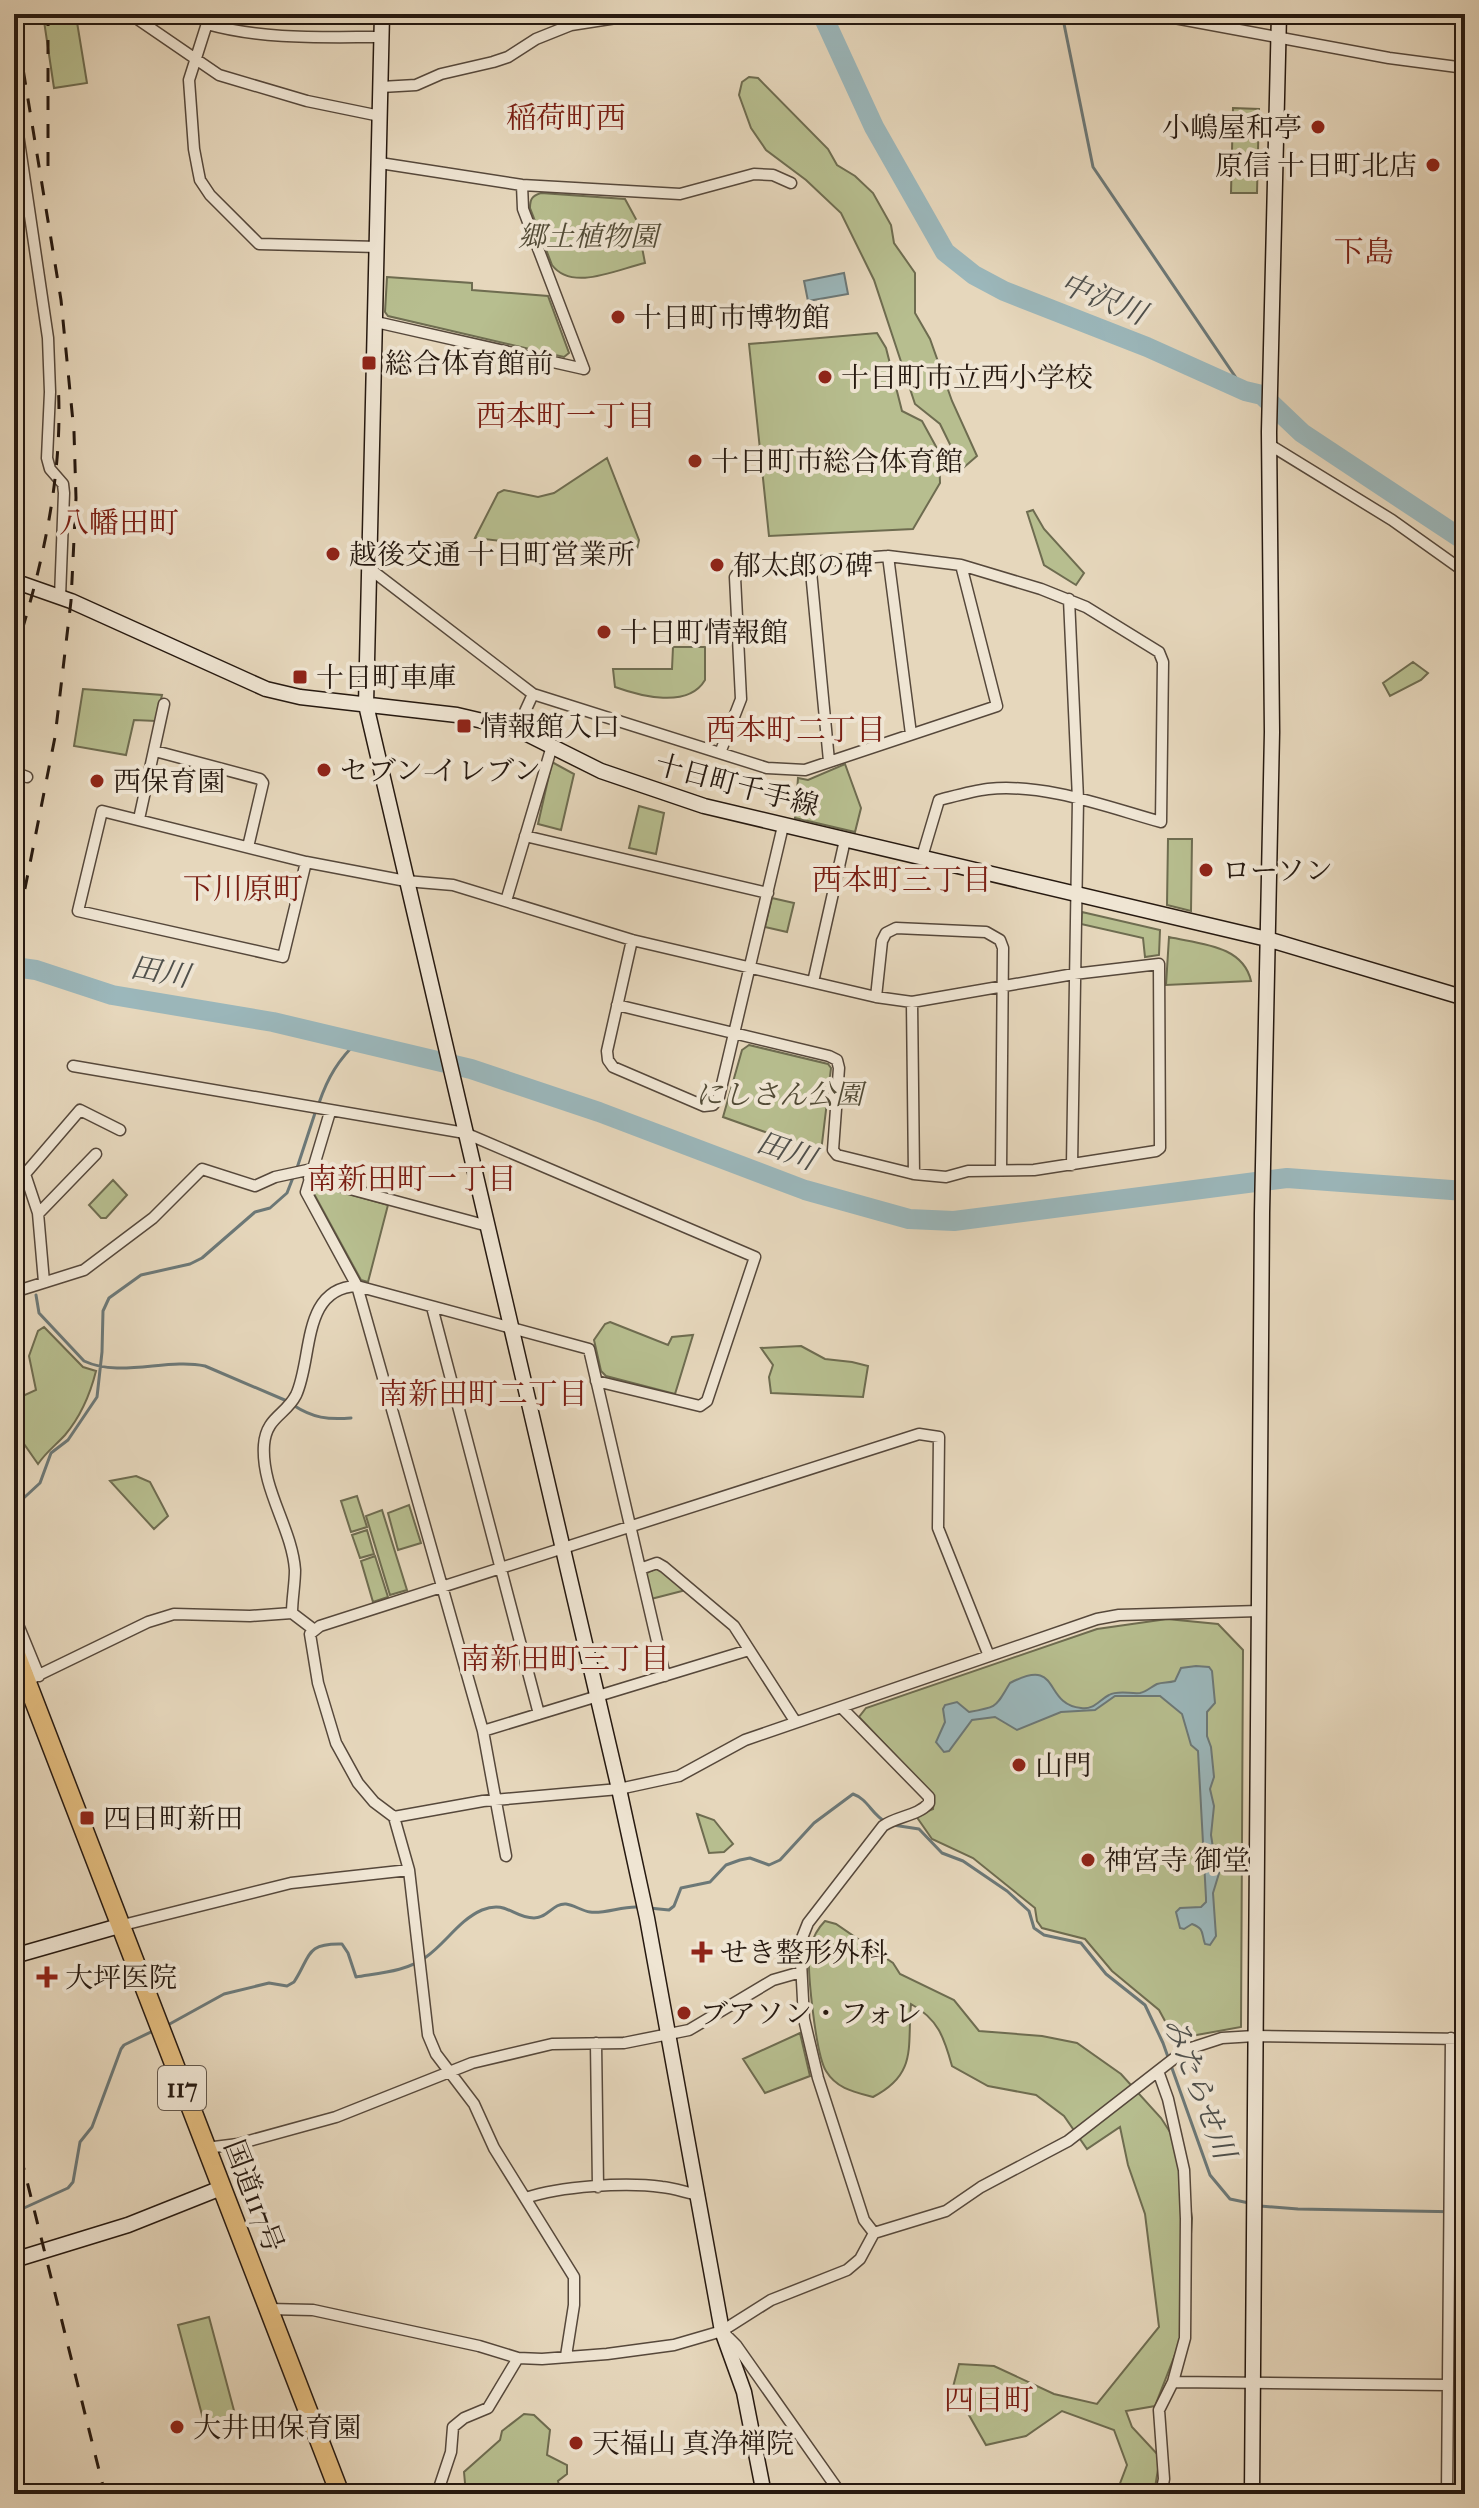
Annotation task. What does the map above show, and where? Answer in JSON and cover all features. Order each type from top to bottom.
[{"type":"highway","name":"国道117号","points":[[14,1649],[340,2494]]},
{"type":"street","points":[[130,14],[219,75],[261,89],[380,116]]},
{"type":"street","points":[[382,14],[366,705],[619,1789],[669,2036],[722,2331],[744,2392],[764,2494]]},
{"type":"street","points":[[1153,14],[1389,58],[1465,68]]},
{"type":"street","points":[[1252,2494],[1262,1213],[1272,732],[1269,438],[1279,14]]},
{"type":"street","points":[[381,87],[416,85],[441,74],[493,62],[571,25],[648,16]]},
{"type":"street","points":[[378,247],[259,244],[210,195],[200,180],[194,149],[189,80],[208,19],[239,33],[381,37]]},
{"type":"street","points":[[14,107],[48,338],[50,392],[47,458],[50,469],[63,484],[64,493],[60,597]]},
{"type":"street","points":[[380,163],[522,185],[680,194],[754,174],[773,175],[791,183]]},
{"type":"street","points":[[376,322],[584,369],[523,209],[522,185]]},
{"type":"street","points":[[1269,438],[1465,572]]},
{"type":"street","points":[[888,556],[911,734]]},
{"type":"street","points":[[720,753],[741,699],[735,577],[746,567],[888,556],[961,565],[1069,599],[1159,652],[1163,662],[1161,822],[1078,799],[1027,790],[989,789],[939,800],[922,857]]},
{"type":"street","points":[[810,561],[829,761]]},
{"type":"street","points":[[370,569],[533,694],[767,768],[805,770],[997,706],[961,565]]},
{"type":"street","name":"十日町千手線","points":[[14,581],[60,597],[266,689],[300,697],[457,715],[517,729],[601,771],[652,790],[783,826],[1267,939],[1465,998]]},
{"type":"street","points":[[1069,599],[1078,799],[1072,1165]]},
{"type":"street","points":[[517,729],[533,694]]},
{"type":"street","points":[[139,819],[164,704]]},
{"type":"street","points":[[506,901],[552,746]]},
{"type":"street","points":[[155,751],[260,779],[263,783],[248,847]]},
{"type":"street","points":[[14,772],[27,777]]},
{"type":"street","points":[[306,862],[283,957],[78,911],[102,811],[306,862],[406,881],[453,885],[632,940],[876,997],[912,1002],[1074,974],[1159,964],[1160,1148],[1072,1165],[1034,1170],[968,1171],[946,1177],[914,1174],[837,1155],[833,1150],[837,1060],[617,1005]]},
{"type":"street","points":[[632,940],[607,1051],[608,1060],[613,1067],[704,1106],[713,1105],[719,1097],[783,826]]},
{"type":"street","points":[[525,836],[768,893]]},
{"type":"street","points":[[813,982],[845,840]]},
{"type":"street","points":[[876,997],[882,941],[886,933],[896,928],[995,935],[1000,940],[1003,948],[1001,1170]]},
{"type":"street","points":[[912,1002],[914,1174]]},
{"type":"street","points":[[73,1066],[465,1133],[755,1257],[707,1401],[700,1406],[596,1381]]},
{"type":"street","points":[[44,1282],[38,1214],[25,1174],[80,1110],[120,1130]]},
{"type":"street","points":[[330,1112],[308,1172],[306,1192],[357,1286],[483,1731],[498,1799],[506,1856]]},
{"type":"street","points":[[38,1214],[96,1154]]},
{"type":"street","points":[[14,1292],[84,1270],[153,1218],[202,1169],[255,1186],[287,1174],[308,1172],[488,1226]]},
{"type":"street","points":[[292,1613],[295,1570],[267,1472],[264,1452],[266,1434],[296,1394],[316,1313],[333,1293],[357,1286],[589,1349],[665,1676]]},
{"type":"street","points":[[432,1307],[539,1714]]},
{"type":"street","points":[[313,1629],[919,1434],[939,1437],[938,1528],[989,1656]]},
{"type":"street","points":[[640,1569],[657,1563],[727,1618],[795,1721]]},
{"type":"street","points":[[394,1817],[498,1799],[619,1789],[688,1773],[745,1740],[795,1721],[1097,1619],[1119,1615],[1259,1611]]},
{"type":"street","points":[[14,1615],[26,1680],[148,1622],[174,1614],[250,1616],[292,1613],[313,1629]]},
{"type":"street","points":[[313,1629],[310,1638],[318,1683],[336,1743],[358,1783],[374,1802],[394,1817],[409,1870],[428,2035],[447,2071],[474,2104],[494,2148],[574,2277],[574,2305],[566,2356]]},
{"type":"street","points":[[483,1731],[749,1650]]},
{"type":"street","points":[[841,1707],[929,1797],[924,1809],[894,1818],[883,1826],[808,1923],[800,1943],[804,2019],[818,2078],[864,2220],[874,2233]]},
{"type":"street","points":[[14,1956],[291,1883],[409,1870]]},
{"type":"street","points":[[206,2148],[251,2141],[336,2117],[447,2071],[552,2044],[624,2043],[669,2036],[689,2030],[773,1980],[801,1972]]},
{"type":"street","points":[[268,2309],[313,2310],[479,2346],[518,2358],[542,2359],[674,2345],[722,2331],[771,2300],[847,2270],[860,2259],[874,2233],[946,2211],[981,2187],[1068,2141],[1185,2050],[1222,2038],[1255,2036],[1465,2039]]},
{"type":"street","points":[[1447,2494],[1451,2038]]},
{"type":"street","points":[[596,2043],[598,2187]]},
{"type":"street","points":[[1158,2071],[1168,2099],[1184,2170],[1185,2338],[1173,2382],[1159,2410],[1164,2479],[1161,2494]]},
{"type":"street","points":[[526,2198],[548,2190],[598,2187],[662,2187],[699,2195]]},
{"type":"street","points":[[14,2260],[128,2225],[221,2188]]},
{"type":"street","points":[[722,2331],[736,2345],[841,2494]]},
{"type":"street","points":[[437,2494],[451,2452],[453,2427],[464,2418],[488,2408],[518,2358]]},
{"type":"street","points":[[1173,2382],[1447,2385]]},
{"type":"street","points":[[744,2392],[764,2388]]},
{"type":"green space","points":[[76,16],[87,83],[54,88],[44,21]]},
{"type":"green space","points":[[749,77],[758,78],[828,149],[837,165],[873,193],[891,225],[894,243],[915,273],[915,313],[930,339],[952,401],[977,456],[962,469],[940,424],[915,404],[874,280],[841,213],[806,180],[766,150],[751,128],[739,95],[742,82]]},
{"type":"green space","points":[[1233,108],[1259,109],[1257,193],[1231,193]]},
{"type":"green space","name":"郷土植物園","points":[[541,193],[625,199],[637,221],[645,263],[583,278],[561,273],[552,265],[530,208],[532,198]]},
{"type":"green space","points":[[387,277],[472,283],[472,290],[548,296],[569,353],[564,357],[388,316],[385,312]]},
{"type":"green space","points":[[877,333],[886,348],[902,411],[922,421],[939,452],[940,483],[913,529],[769,536],[749,344]]},
{"type":"green space","points":[[607,458],[639,540],[637,549],[591,551],[475,538],[498,493],[504,490],[538,497],[554,493]]},
{"type":"green space","points":[[1033,510],[1044,529],[1084,573],[1076,585],[1044,565],[1027,512]]},
{"type":"green space","points":[[673,647],[705,647],[705,680],[697,689],[687,695],[663,698],[615,687],[613,669],[672,669]]},
{"type":"green space","points":[[1413,662],[1428,673],[1390,696],[1383,683]]},
{"type":"green space","points":[[83,689],[162,695],[156,721],[134,720],[126,755],[74,746]]},
{"type":"green space","points":[[552,762],[574,774],[561,830],[538,824]]},
{"type":"green space","points":[[845,764],[861,808],[855,832],[795,818],[798,778],[808,780]]},
{"type":"green space","points":[[639,806],[664,813],[656,854],[629,848]]},
{"type":"green space","points":[[1168,839],[1192,839],[1191,911],[1167,905]]},
{"type":"green space","points":[[772,898],[794,903],[787,932],[765,927]]},
{"type":"green space","points":[[1082,912],[1160,930],[1159,955],[1145,957],[1143,938],[1081,924]]},
{"type":"green space","points":[[1169,937],[1230,953],[1246,969],[1251,981],[1166,985]]},
{"type":"green space","name":"にしさん公園","points":[[749,1045],[828,1064],[831,1068],[821,1152],[723,1117],[742,1050]]},
{"type":"green space","points":[[113,1180],[127,1195],[106,1218],[101,1218],[89,1205]]},
{"type":"green space","points":[[317,1185],[388,1205],[368,1282],[361,1280],[313,1192]]},
{"type":"green space","points":[[610,1322],[668,1345],[672,1337],[693,1335],[675,1394],[606,1376],[601,1371],[594,1340],[605,1324]]},
{"type":"green space","points":[[44,1327],[83,1367],[96,1371],[88,1397],[76,1420],[38,1464],[24,1444],[14,1448],[14,1400],[36,1390],[29,1356],[38,1331]]},
{"type":"green space","points":[[801,1346],[825,1359],[868,1366],[863,1397],[771,1393],[769,1377],[773,1365],[761,1348]]},
{"type":"green space","points":[[136,1476],[150,1482],[168,1516],[154,1529],[110,1481]]},
{"type":"green space","points":[[357,1496],[367,1527],[351,1532],[341,1501]]},
{"type":"green space","points":[[409,1505],[421,1543],[398,1550],[388,1513]]},
{"type":"green space","points":[[382,1510],[407,1590],[390,1595],[366,1516]]},
{"type":"green space","points":[[367,1530],[374,1554],[360,1558],[352,1535]]},
{"type":"green space","points":[[375,1556],[388,1597],[373,1602],[361,1561]]},
{"type":"green space","points":[[658,1568],[686,1590],[651,1599],[646,1576]]},
{"type":"green space","points":[[1167,1619],[1218,1624],[1243,1650],[1241,2027],[1191,2036],[1177,2043],[1159,2010],[1112,1971],[1085,1939],[1042,1928],[1037,1921],[1035,1908],[973,1858],[932,1839],[916,1816],[933,1809],[934,1796],[859,1717],[866,1708],[1097,1629]]},
{"type":"green space","points":[[697,1814],[714,1820],[733,1844],[724,1852],[709,1853]]},
{"type":"green space","points":[[825,1921],[836,1924],[893,1963],[900,1974],[954,2000],[979,2031],[1042,2036],[1077,2043],[1121,2074],[1161,2118],[1181,2149],[1192,2218],[1185,2329],[1155,2406],[1126,2411],[1132,2427],[1160,2457],[1154,2494],[1116,2494],[1127,2465],[1114,2430],[1062,2411],[1026,2436],[986,2445],[953,2387],[959,2364],[994,2366],[1054,2394],[1097,2404],[1159,2327],[1145,2214],[1128,2165],[1120,2127],[1087,2149],[1064,2116],[1036,2095],[988,2086],[952,2066],[939,2030],[928,2016],[911,2004],[907,2058],[897,2079],[873,2097],[841,2086],[830,2077],[822,2062],[811,1991],[810,1948]]},
{"type":"green space","points":[[800,2033],[810,2076],[765,2093],[743,2059]]},
{"type":"green space","points":[[209,2317],[236,2418],[205,2426],[178,2325]]},
{"type":"green space","points":[[524,2414],[534,2415],[550,2430],[547,2455],[567,2465],[567,2474],[558,2481],[561,2494],[466,2494],[464,2472],[500,2440],[502,2431]]},
{"type":"water","points":[[844,273],[848,294],[808,301],[804,281]]},
{"type":"water","points":[[1209,1667],[1212,1671],[1215,1703],[1207,1712],[1207,1736],[1214,1777],[1210,1789],[1214,1806],[1211,1835],[1215,1861],[1220,1870],[1213,1893],[1216,1936],[1210,1945],[1205,1944],[1202,1932],[1196,1926],[1192,1924],[1180,1928],[1176,1912],[1180,1908],[1201,1907],[1206,1902],[1198,1751],[1191,1745],[1182,1714],[1160,1696],[1115,1696],[1095,1710],[1061,1712],[1017,1730],[995,1717],[972,1720],[949,1751],[944,1752],[936,1742],[945,1722],[945,1705],[957,1702],[969,1712],[991,1707],[1010,1683],[1026,1676],[1045,1678],[1069,1705],[1086,1708],[1113,1694],[1140,1693],[1157,1684],[1175,1681],[1181,1668]]},
{"type":"waterway","name":"中沢川","points":[[822,14],[874,127],[945,252],[974,275],[1004,291],[1147,347],[1245,391],[1262,395],[1302,433],[1465,541]]},
{"type":"waterway","points":[[1062,14],[1093,167],[1245,391]]},
{"type":"waterway","name":"田川","points":[[14,967],[36,970],[112,995],[273,1022],[471,1069],[599,1112],[805,1190],[909,1219],[954,1221],[1287,1178],[1465,1191]]},
{"type":"waterway","points":[[319,1103],[334,1069],[359,1040]]},
{"type":"waterway","points":[[297,1168],[316,1110]]},
{"type":"waterway","points":[[14,1507],[40,1483],[51,1453],[68,1440],[97,1397],[103,1311],[109,1298],[141,1275],[190,1264],[202,1258],[255,1212],[270,1208],[287,1193],[294,1175]]},
{"type":"waterway","points":[[36,1295],[39,1313],[84,1361],[113,1368],[175,1364],[205,1366],[287,1401]]},
{"type":"waterway","points":[[293,1405],[321,1417],[351,1418]]},
{"type":"waterway","name":"みたらせ川","points":[[649,1908],[669,1910],[674,1906],[681,1888],[710,1882],[726,1865],[750,1858],[769,1865],[780,1860],[814,1823],[853,1794],[886,1822]]},
{"type":"waterway","name":"みたらせ川","points":[[893,1825],[919,1829],[942,1853],[963,1861],[1007,1891],[1029,1911],[1034,1928],[1044,1935],[1081,1943],[1106,1974],[1145,2005],[1163,2043],[1210,2175],[1230,2199],[1249,2203]]},
{"type":"waterway","name":"みたらせ川","points":[[166,2026],[224,1994],[269,1983],[287,1986],[294,1982],[310,1953],[321,1946],[342,1944],[356,1977],[393,1971],[419,1962],[466,1920],[491,1907],[534,1918],[561,1904],[596,1912],[638,1907]]},
{"type":"waterway","name":"みたらせ川","points":[[14,2217],[24,2208],[68,2188],[73,2182],[80,2142],[92,2127],[121,2049],[155,2030]]},
{"type":"waterway","name":"みたらせ川","points":[[1260,2206],[1465,2212]]},
{"type":"railway","points":[[14,14],[61,300],[74,432],[76,498],[71,601],[55,737],[14,944]]},
{"type":"railway","points":[[48,14],[48,166]]},
{"type":"railway","points":[[14,656],[34,589],[49,521],[58,451],[58,382]]},
{"type":"railway","points":[[14,2129],[105,2494]]},
{"type":"place","name":"小嶋屋和亭","points":[[1318,127]]},
{"type":"place","name":"原信 十日町北店","points":[[1433,165]]},
{"type":"place","name":"十日町市博物館","points":[[618,317]]},
{"type":"place","name":"総合体育館前","points":[[369,363]]},
{"type":"place","name":"十日町市立西小学校","points":[[825,377]]},
{"type":"place","name":"十日町市総合体育館","points":[[695,461]]},
{"type":"place","name":"越後交通 十日町営業所","points":[[333,554]]},
{"type":"place","name":"郁太郎の碑","points":[[717,565]]},
{"type":"place","name":"十日町情報館","points":[[604,632]]},
{"type":"place","name":"十日町車庫","points":[[300,677]]},
{"type":"place","name":"情報館入口","points":[[464,726]]},
{"type":"place","name":"セブン-イレブン","points":[[324,770]]},
{"type":"place","name":"西保育園","points":[[97,781]]},
{"type":"place","name":"ローソン","points":[[1206,870]]},
{"type":"place","name":"山門","points":[[1019,1765]]},
{"type":"place","name":"四日町新田","points":[[87,1818]]},
{"type":"place","name":"神宮寺 御堂","points":[[1088,1860]]},
{"type":"place","name":"せき整形外科","points":[[702,1952]]},
{"type":"place","name":"大坪医院","points":[[47,1977]]},
{"type":"place","name":"ブアソン・フォレ","points":[[684,2013]]},
{"type":"place","name":"大井田保育園","points":[[177,2427]]},
{"type":"place","name":"天福山 真浄禅院","points":[[576,2443]]},
{"type":"district","name":"稲荷町西","points":[[566,118]]},
{"type":"district","name":"下島","points":[[1364,252]]},
{"type":"district","name":"西本町一丁目","points":[[566,416]]},
{"type":"district","name":"八幡田町","points":[[119,523]]},
{"type":"district","name":"西本町二丁目","points":[[796,730]]},
{"type":"district","name":"西本町三丁目","points":[[902,880]]},
{"type":"district","name":"下川原町","points":[[243,889]]},
{"type":"district","name":"南新田町一丁目","points":[[412,1179]]},
{"type":"district","name":"南新田町二丁目","points":[[483,1394]]},
{"type":"district","name":"南新田町三丁目","points":[[565,1659]]},
{"type":"district","name":"四日町","points":[[989,2400]]}]
